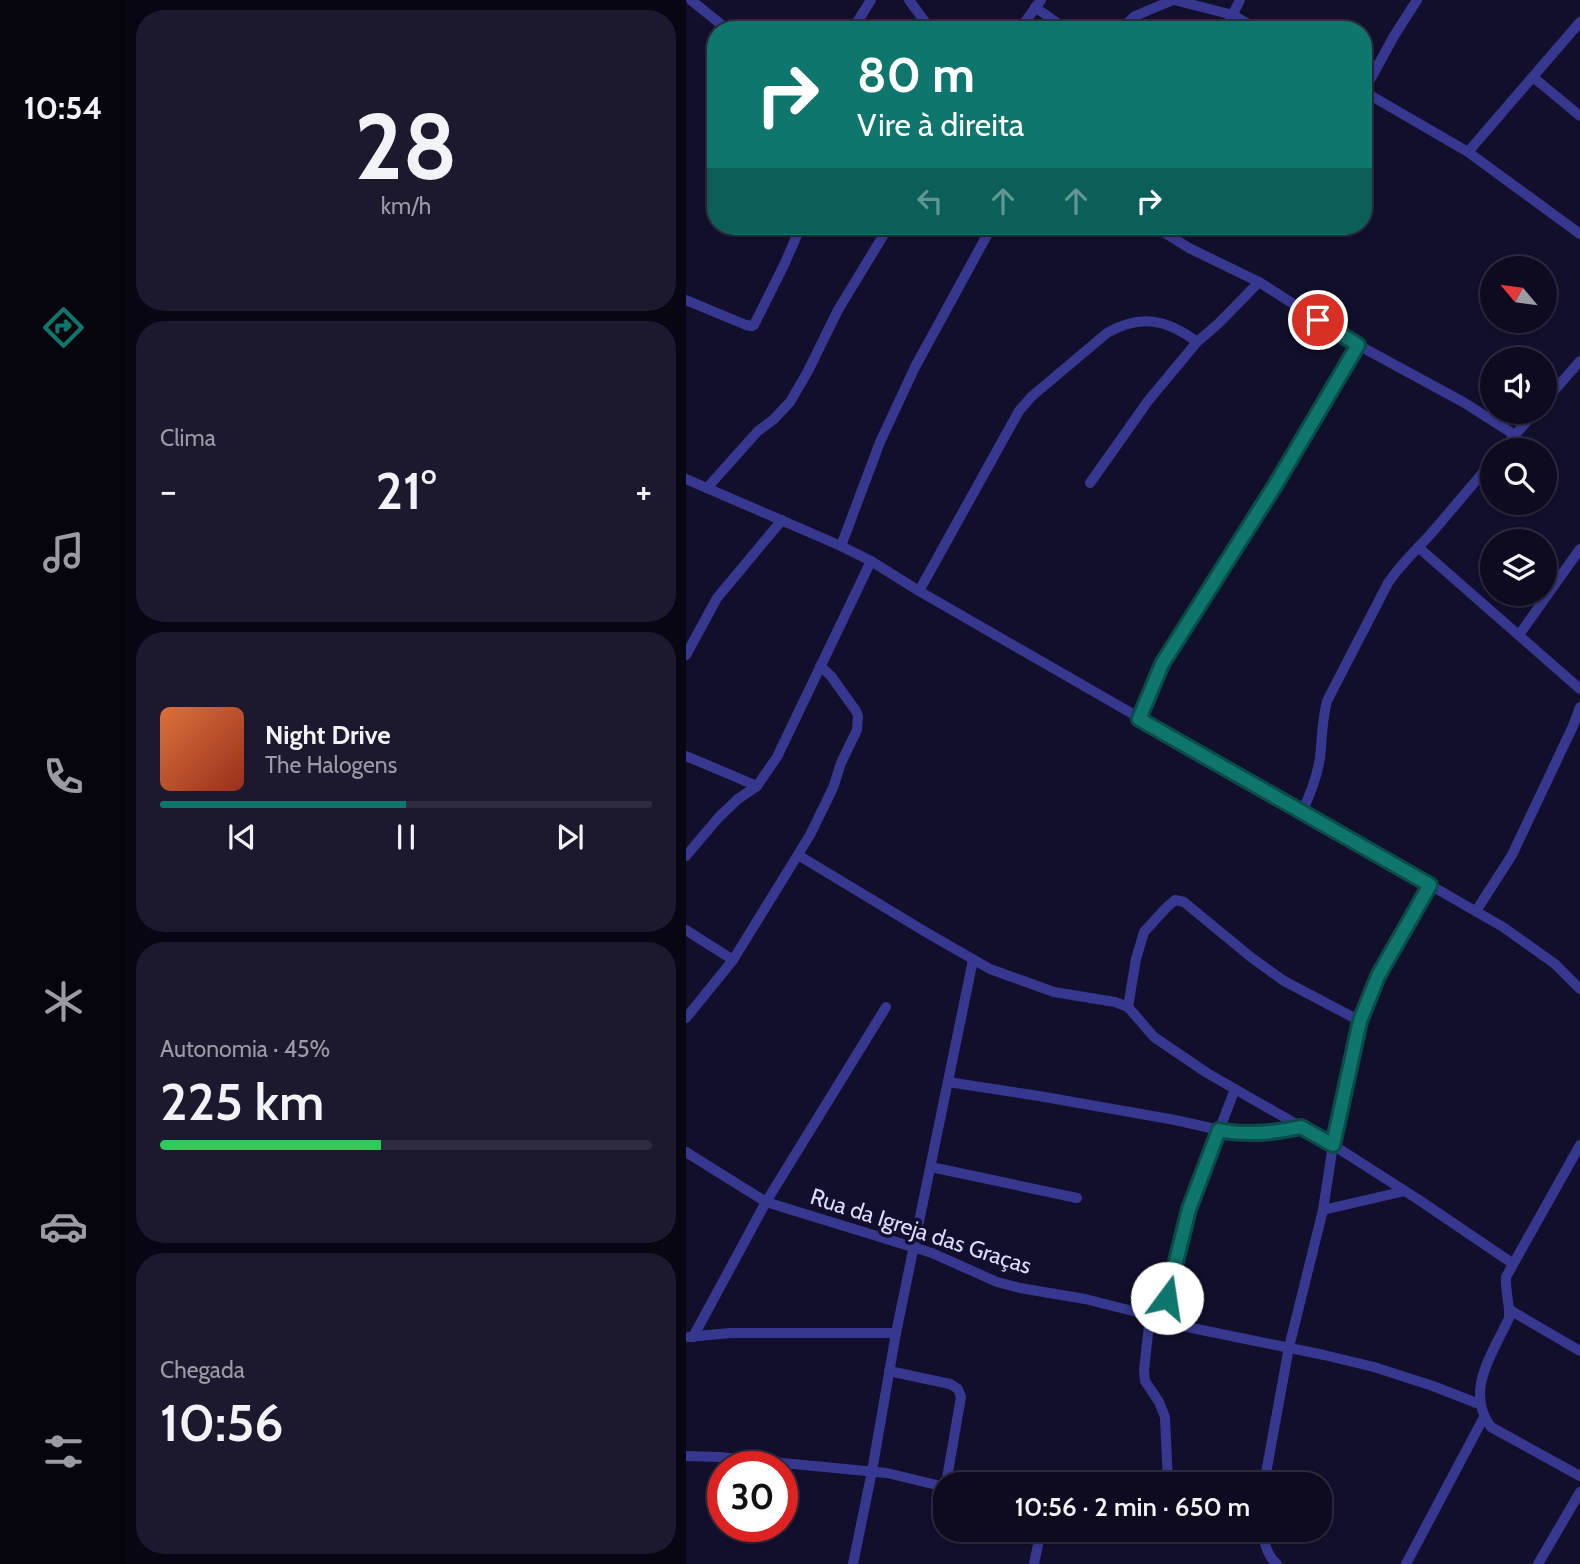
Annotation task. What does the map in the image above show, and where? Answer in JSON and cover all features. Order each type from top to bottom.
[{"type":"street","points":[[691,0],[717,21]]},
{"type":"street","points":[[858,21],[872,0]]},
{"type":"street","points":[[909,0],[924,21]]},
{"type":"street","points":[[1130,21],[1135,16],[1173,0],[1233,15],[1243,21]]},
{"type":"street","points":[[1230,21],[1240,0]]},
{"type":"street","points":[[1372,76],[1417,0]]},
{"type":"street","points":[[1026,21],[1038,4],[1057,21]]},
{"type":"street","points":[[1468,152],[1580,22]]},
{"type":"street","points":[[1533,77],[1580,116]]},
{"type":"street","points":[[1372,96],[1468,152],[1580,234]]},
{"type":"street","points":[[686,300],[746,325],[754,325],[797,235]]},
{"type":"street","points":[[706,488],[758,431],[773,421],[790,402],[838,310],[884,235]]},
{"type":"street","points":[[841,546],[891,417],[915,367],[987,235]]},
{"type":"street","points":[[1169,235],[1259,282],[1358,345],[1463,402],[1515,435]]},
{"type":"street","points":[[1090,483],[1148,401],[1197,342],[1259,282]]},
{"type":"street","points":[[919,591],[1019,411],[1040,390],[1107,332],[1134,321],[1165,324],[1197,342]]},
{"type":"street","points":[[1139,719],[1162,664],[1276,484],[1358,345]]},
{"type":"street","points":[[1557,387],[1580,361]]},
{"type":"street","points":[[1512,438],[1525,424]]},
{"type":"street","points":[[1302,812],[1315,781],[1320,759],[1326,701],[1388,583],[1396,570],[1480,476]]},
{"type":"street","points":[[686,480],[871,561],[1139,719],[1503,927],[1555,964],[1580,989]]},
{"type":"street","points":[[686,655],[717,598],[782,520]]},
{"type":"street","points":[[1418,547],[1580,689]]},
{"type":"street","points":[[1519,635],[1580,549]]},
{"type":"street","points":[[686,856],[737,799],[757,786],[777,757],[871,561]]},
{"type":"street","points":[[686,1018],[733,960],[810,835],[857,730],[858,716],[852,705],[831,676],[820,666]]},
{"type":"street","points":[[1476,911],[1512,855],[1580,707]]},
{"type":"street","points":[[686,756],[757,786]]},
{"type":"street","points":[[798,855],[990,969],[1054,992],[1115,1002],[1128,1007],[1154,1037],[1207,1073],[1333,1145],[1512,1263]]},
{"type":"street","points":[[1266,1472],[1289,1348],[1323,1210],[1333,1145],[1360,1021],[1378,976],[1430,885]]},
{"type":"street","points":[[1128,1007],[1136,959],[1144,932],[1175,901],[1184,902],[1284,981],[1360,1021]]},
{"type":"street","points":[[686,930],[733,960]]},
{"type":"street","points":[[853,1564],[896,1333],[973,960]]},
{"type":"street","points":[[689,1337],[766,1202],[886,1007]]},
{"type":"street","points":[[948,1082],[1175,1120],[1233,1133],[1276,1132],[1301,1127]]},
{"type":"street","points":[[1167,1472],[1165,1417],[1145,1381],[1144,1370],[1156,1318],[1189,1209],[1235,1089]]},
{"type":"street","points":[[1580,1145],[1506,1277],[1509,1318],[1481,1381],[1479,1404],[1483,1418],[1491,1427],[1580,1476]]},
{"type":"street","name":"Rua da Igreja das Graças","points":[[686,1152],[766,1202],[932,1253],[996,1282],[1085,1299],[1182,1326],[1393,1372],[1479,1404]]},
{"type":"street","points":[[930,1167],[1077,1198]]},
{"type":"street","points":[[1323,1210],[1405,1191]]},
{"type":"street","points":[[1510,1310],[1580,1350]]},
{"type":"street","points":[[689,1337],[730,1333],[896,1333]]},
{"type":"street","points":[[890,1371],[950,1384],[958,1389],[961,1397],[947,1472]]},
{"type":"street","points":[[1406,1564],[1483,1418]]},
{"type":"street","points":[[686,1456],[872,1471],[933,1483]]},
{"type":"street","points":[[1538,1564],[1580,1492]]},
{"type":"street","points":[[1034,1564],[1039,1542]]},
{"type":"street","points":[[1264,1542],[1266,1550],[1276,1564]]},
{"type":"route","points":[[1167,1298],[1189,1209],[1219,1130],[1252,1134],[1301,1127],[1333,1145],[1360,1021],[1378,976],[1430,885],[1139,719],[1162,664],[1276,484],[1358,345],[1318,320]]}]
